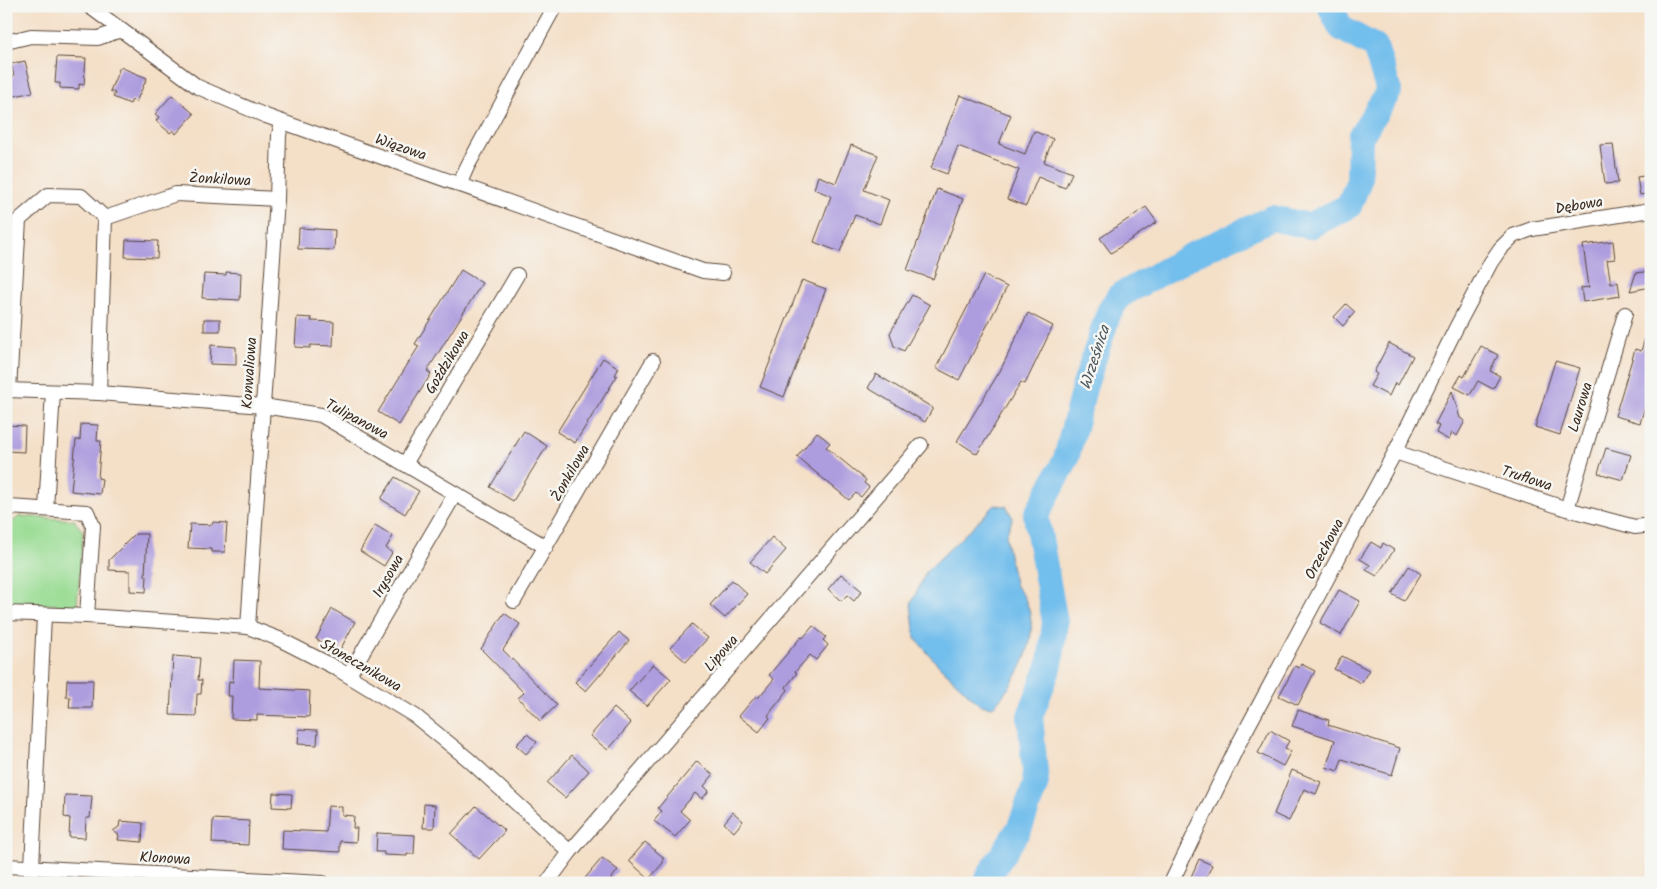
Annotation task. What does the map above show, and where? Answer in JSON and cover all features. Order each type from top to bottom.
[{"type":"street","name":"Wiązowa","points":[[89,6],[198,87],[282,122],[459,185],[703,271],[723,273]]},
{"type":"street","points":[[459,185],[555,6]]},
{"type":"street","points":[[6,42],[31,36],[98,38],[121,30]]},
{"type":"street","name":"Konwaliowa","points":[[248,627],[282,122]]},
{"type":"street","name":"Żonkilowa","points":[[105,218],[176,194],[278,199]]},
{"type":"street","name":"Tulipanowa","points":[[105,218],[81,196],[48,195],[19,220],[8,390],[98,393],[263,406],[321,415],[546,547]]},
{"type":"street","name":"Dębowa","points":[[1513,236],[1532,229],[1651,210]]},
{"type":"street","points":[[98,393],[105,218]]},
{"type":"street","name":"Orzechowa","points":[[1171,883],[1239,743],[1395,452],[1491,262],[1500,249],[1513,236]]},
{"type":"street","name":"Goździkowa","points":[[405,464],[517,276]]},
{"type":"street","name":"Laurowa","points":[[1567,509],[1625,314]]},
{"type":"street","name":"Żonkilowa","points":[[514,601],[653,361]]},
{"type":"street","points":[[46,509],[53,392]]},
{"type":"street","name":"Lipowa","points":[[548,883],[570,852],[921,445]]},
{"type":"street","name":"Truflowa","points":[[1395,452],[1567,509],[1635,526],[1651,525]]},
{"type":"street","name":"Irysowa","points":[[349,675],[455,494]]},
{"type":"street","points":[[6,510],[9,507],[87,512],[93,526],[87,616]]},
{"type":"street","name":"Słonecznikowa","points":[[6,613],[44,616],[87,616],[248,627],[279,639],[349,675],[423,722],[468,759],[570,852]]},
{"type":"street","points":[[32,867],[44,616]]},
{"type":"street","name":"Klonowa","points":[[6,866],[323,883]]},
{"type":"green space","points":[[20,516],[74,520],[83,532],[77,606],[6,602],[8,525]]},
{"type":"water","points":[[995,505],[1006,506],[1013,518],[1006,536],[1007,545],[1015,583],[1025,599],[1030,613],[1031,628],[1026,657],[1012,684],[993,707],[980,705],[938,665],[915,638],[911,604],[926,572]]},
{"type":"building","points":[[57,57],[86,58],[84,85],[79,84],[79,89],[60,88],[60,83],[55,83]]},
{"type":"building","points":[[25,61],[33,92],[6,98],[6,78],[14,76],[11,64]]},
{"type":"building","points":[[120,67],[147,78],[136,102],[132,100],[130,104],[113,97],[115,93],[110,91]]},
{"type":"building","points":[[172,95],[194,114],[176,134],[173,130],[170,133],[156,121],[159,117],[155,114]]},
{"type":"building","points":[[960,95],[1011,115],[999,144],[1025,154],[1034,131],[1053,139],[1044,162],[1072,173],[1065,188],[1038,177],[1026,206],[1007,199],[1019,170],[958,146],[947,174],[931,168]]},
{"type":"building","points":[[1613,144],[1618,183],[1605,184],[1600,145]]},
{"type":"building","points":[[851,145],[878,155],[864,190],[889,200],[880,224],[855,215],[840,252],[814,242],[831,196],[814,189],[818,176],[836,183]]},
{"type":"building","points":[[1651,175],[1651,193],[1640,195],[1637,177]]},
{"type":"building","points":[[937,189],[963,199],[933,279],[907,270]]},
{"type":"building","points":[[1146,207],[1157,222],[1111,253],[1100,238]]},
{"type":"building","points":[[299,228],[335,230],[334,250],[298,249]]},
{"type":"building","points":[[126,240],[158,241],[157,258],[125,257]]},
{"type":"building","points":[[1613,241],[1615,259],[1607,260],[1611,284],[1618,282],[1620,296],[1583,302],[1581,288],[1589,287],[1583,245]]},
{"type":"building","points":[[461,270],[482,283],[427,371],[431,374],[399,425],[378,412],[419,346],[415,344]]},
{"type":"building","points":[[1651,271],[1651,287],[1630,291],[1636,273]]},
{"type":"building","points":[[226,272],[241,273],[240,300],[202,298],[204,274],[226,275]]},
{"type":"building","points":[[984,275],[1007,287],[959,380],[936,368]]},
{"type":"building","points":[[802,280],[826,289],[784,397],[760,387]]},
{"type":"building","points":[[912,295],[930,305],[904,351],[894,346],[890,333]]},
{"type":"building","points":[[1346,304],[1355,312],[1343,326],[1334,317]]},
{"type":"building","points":[[1028,313],[1053,326],[1025,384],[1021,382],[977,454],[957,441],[1000,371]]},
{"type":"building","points":[[297,317],[312,318],[311,321],[334,322],[333,346],[310,345],[310,348],[295,347]]},
{"type":"building","points":[[204,319],[220,319],[220,331],[204,331]]},
{"type":"building","points":[[1648,329],[1651,329],[1651,388],[1640,423],[1615,416],[1635,349],[1641,351]]},
{"type":"building","points":[[1389,343],[1413,356],[1398,385],[1395,383],[1389,396],[1370,386],[1377,374],[1374,372]]},
{"type":"building","points":[[211,345],[236,347],[236,365],[210,364]]},
{"type":"building","points":[[1481,346],[1498,355],[1490,371],[1500,376],[1493,389],[1478,381],[1470,395],[1454,387],[1461,375],[1464,377]]},
{"type":"building","points":[[603,358],[619,368],[615,375],[617,376],[575,443],[557,432]]},
{"type":"building","points":[[1555,361],[1580,368],[1560,435],[1535,427]]},
{"type":"building","points":[[876,374],[933,408],[925,422],[868,388]]},
{"type":"building","points":[[1452,391],[1460,418],[1465,421],[1457,436],[1452,433],[1449,440],[1436,433],[1439,426],[1435,424]]},
{"type":"building","points":[[81,424],[98,425],[97,441],[101,441],[98,478],[102,479],[100,494],[71,491],[76,440],[80,440]]},
{"type":"building","points":[[6,425],[25,426],[24,452],[6,451]]},
{"type":"building","points":[[524,431],[547,446],[513,501],[490,487]]},
{"type":"building","points":[[817,432],[830,443],[826,447],[866,480],[864,483],[869,487],[861,497],[856,493],[849,500],[797,457]]},
{"type":"building","points":[[1606,448],[1631,455],[1623,480],[1598,473]]},
{"type":"building","points":[[395,477],[419,491],[405,514],[381,499]]},
{"type":"building","points":[[213,522],[227,523],[225,552],[211,552],[211,549],[188,548],[190,524],[212,525]]},
{"type":"building","points":[[375,525],[393,536],[386,548],[392,553],[384,566],[360,551]]},
{"type":"building","points":[[135,534],[147,534],[146,592],[130,591],[130,571],[109,570],[109,560]]},
{"type":"building","points":[[772,537],[786,550],[765,574],[750,562]]},
{"type":"building","points":[[1371,542],[1381,548],[1383,543],[1394,550],[1377,576],[1366,570],[1370,565],[1360,559]]},
{"type":"building","points":[[1409,566],[1421,574],[1404,601],[1392,594]]},
{"type":"building","points":[[841,574],[862,591],[854,601],[847,595],[841,601],[828,589]]},
{"type":"building","points":[[732,580],[747,594],[725,618],[710,605]]},
{"type":"building","points":[[1339,590],[1360,601],[1341,635],[1320,623]]},
{"type":"building","points":[[332,609],[355,622],[339,652],[316,639]]},
{"type":"building","points":[[504,613],[520,624],[503,650],[557,705],[540,721],[518,698],[524,693],[481,649]]},
{"type":"building","points":[[692,624],[708,638],[686,662],[670,648]]},
{"type":"building","points":[[813,626],[826,637],[823,640],[828,645],[816,660],[810,655],[795,672],[797,673],[786,687],[788,690],[772,710],[768,716],[770,718],[759,732],[739,716],[774,679],[769,675],[801,637],[803,638]]},
{"type":"building","points":[[619,632],[629,641],[586,691],[575,682]]},
{"type":"building","points":[[173,656],[200,658],[198,680],[202,680],[201,694],[197,694],[196,716],[170,715]]},
{"type":"building","points":[[1342,656],[1369,670],[1361,683],[1334,669]]},
{"type":"building","points":[[234,660],[260,661],[259,688],[310,691],[309,717],[257,715],[257,720],[231,719],[232,696],[228,696],[229,681],[233,682]]},
{"type":"building","points":[[653,664],[671,679],[647,706],[629,691]]},
{"type":"building","points":[[1301,664],[1315,671],[1298,705],[1279,696],[1295,666],[1299,668]]},
{"type":"building","points":[[67,680],[93,680],[92,708],[69,708],[70,697],[66,697]]},
{"type":"building","points":[[614,708],[631,723],[608,750],[590,736]]},
{"type":"building","points":[[1298,710],[1329,720],[1328,725],[1400,748],[1392,775],[1342,759],[1338,771],[1326,767],[1335,740],[1292,726]]},
{"type":"building","points":[[299,729],[318,730],[317,745],[298,744]]},
{"type":"building","points":[[1270,730],[1289,741],[1285,748],[1291,751],[1283,766],[1258,753]]},
{"type":"building","points":[[527,734],[537,742],[526,754],[516,745]]},
{"type":"building","points":[[572,755],[589,771],[565,798],[547,783]]},
{"type":"building","points":[[697,761],[713,775],[704,786],[709,791],[702,799],[695,793],[680,811],[690,820],[675,837],[654,821],[662,811],[658,808]]},
{"type":"building","points":[[1292,770],[1321,782],[1316,794],[1304,789],[1289,821],[1274,814]]},
{"type":"building","points":[[273,793],[292,794],[291,808],[272,807]]},
{"type":"building","points":[[65,795],[92,796],[90,818],[86,818],[85,838],[69,837],[70,818],[64,817]]},
{"type":"building","points":[[424,804],[435,805],[434,828],[423,828]]},
{"type":"building","points":[[328,806],[342,807],[342,815],[354,816],[353,828],[357,828],[356,842],[340,841],[340,852],[282,849],[283,830],[326,832]]},
{"type":"building","points":[[476,806],[505,831],[479,859],[451,834]]},
{"type":"building","points":[[733,812],[743,821],[734,832],[724,823]]},
{"type":"building","points":[[213,819],[249,821],[248,845],[212,843]]},
{"type":"building","points":[[120,821],[143,823],[142,842],[118,840],[119,835],[113,831],[119,827]]},
{"type":"building","points":[[377,833],[415,835],[414,854],[407,854],[407,856],[384,855],[384,852],[376,852]]},
{"type":"building","points":[[645,842],[663,857],[663,863],[649,879],[629,861]]},
{"type":"building","points":[[602,858],[618,870],[608,883],[581,883]]},
{"type":"building","points":[[1199,859],[1212,865],[1204,883],[1190,879]]},
{"type":"waterway","name":"Wrześnica","points":[[986,883],[1020,827],[1036,783],[1030,716],[1050,664],[1055,622],[1036,516],[1066,459],[1084,388],[1109,312],[1119,296],[1196,253],[1272,218],[1309,226],[1349,206],[1359,180],[1360,137],[1389,91],[1375,47],[1341,28],[1330,6]]}]
